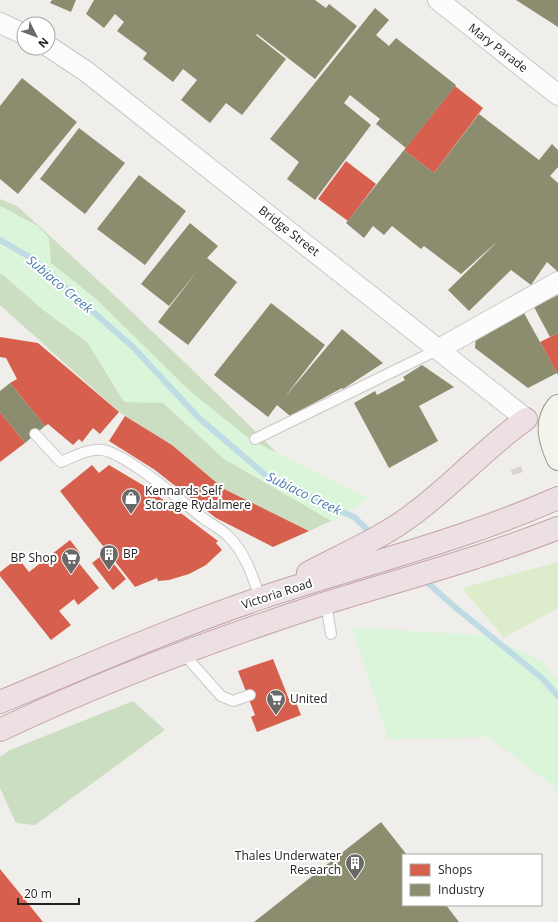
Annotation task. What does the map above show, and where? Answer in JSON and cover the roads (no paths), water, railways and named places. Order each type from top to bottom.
[{"type":"highway","points":[[352,560],[413,515],[500,439],[526,419]]},
{"type":"highway","points":[[352,560],[445,540],[558,498]]},
{"type":"highway","name":"Victoria Road","points":[[0,730],[182,652],[326,603],[469,559],[558,528]]},
{"type":"highway","name":"Victoria Road","points":[[0,702],[136,644],[260,598],[352,560]]},
{"type":"street","name":"Mary Parade","points":[[438,0],[558,95]]},
{"type":"street","points":[[0,23],[16,30]]},
{"type":"street","name":"Bridge Street","points":[[56,51],[87,72],[526,419]]},
{"type":"street","points":[[438,349],[558,282]]},
{"type":"street","points":[[526,419],[558,405]]},
{"type":"street","points":[[558,405],[552,415],[548,429],[558,458]]},
{"type":"street","points":[[526,419],[548,429]]},
{"type":"lane","points":[[255,439],[438,349]]},
{"type":"lane","points":[[35,434],[61,462],[85,452],[101,450],[116,455],[151,478],[228,536],[247,564],[260,598]]},
{"type":"lane","points":[[326,603],[332,634]]},
{"type":"lane","points":[[182,652],[221,696],[233,701],[250,695]]},
{"type":"waterway","name":"Subiaco Creek","points":[[0,240],[33,259],[133,347],[199,418],[269,478],[354,517],[373,535]]},
{"type":"waterway","name":"Subiaco Creek","points":[[422,578],[456,608],[542,678],[558,696]]},
{"type":"place","name":"Kennards Self Storage Rydalmere","points":[[131,515]]},
{"type":"place","name":"BP","points":[[109,571]]},
{"type":"place","name":"BP Shop","points":[[71,575]]},
{"type":"place","name":"United","points":[[276,716]]},
{"type":"place","name":"Thales Underwater Research","points":[[355,880]]}]
